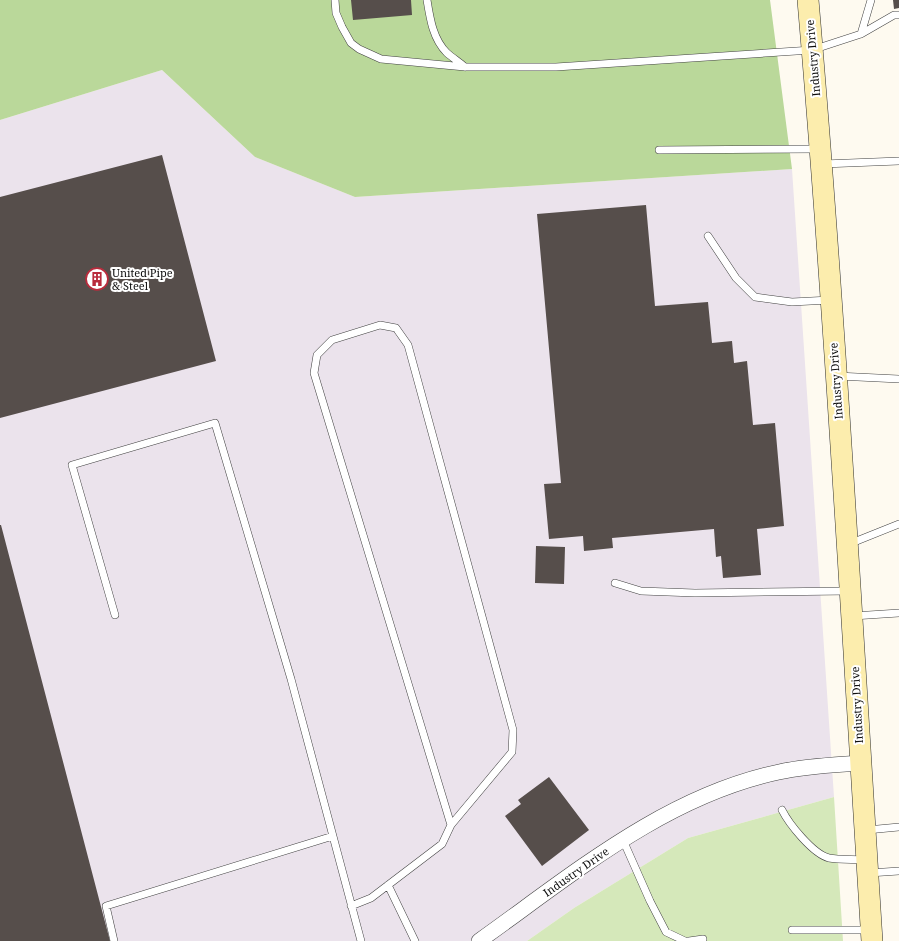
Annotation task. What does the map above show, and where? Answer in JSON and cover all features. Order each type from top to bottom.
[{"type":"street","name":"Industry Drive","points":[[808,0],[821,156],[852,617],[871,936]]},
{"type":"street","name":"Industry Drive","points":[[479,941],[604,851],[692,801],[740,783],[778,772],[811,767],[860,763]]},
{"type":"lane","points":[[335,0],[336,13],[342,27],[352,43],[359,49],[381,59],[465,67],[556,67],[812,50],[861,34],[894,15],[899,15]]},
{"type":"lane","points":[[427,0],[436,39],[447,52],[465,67]]},
{"type":"lane","points":[[861,34],[872,0]]},
{"type":"lane","points":[[659,150],[821,156],[899,161]]},
{"type":"lane","points":[[708,236],[736,278],[755,297],[792,302],[830,300]]},
{"type":"lane","points":[[351,906],[371,898],[442,844],[451,825],[512,752],[513,730],[408,345],[396,328],[380,325],[332,340],[317,355],[314,373],[451,825]]},
{"type":"lane","points":[[835,376],[899,379]]},
{"type":"lane","points":[[116,615],[72,465],[216,423],[291,679],[361,941]]},
{"type":"lane","points":[[847,545],[899,524]]},
{"type":"lane","points":[[616,583],[641,591],[680,593],[850,590]]},
{"type":"lane","points":[[852,617],[899,613]]},
{"type":"lane","points":[[782,810],[788,821],[812,848],[828,858],[899,871]]},
{"type":"lane","points":[[864,830],[899,826]]},
{"type":"lane","points":[[114,941],[106,906],[333,836]]},
{"type":"lane","points":[[622,840],[666,932],[685,941]]},
{"type":"lane","points":[[388,885],[415,941]]},
{"type":"lane","points":[[792,930],[871,936]]},
{"type":"lane","points":[[689,941],[703,939]]},
{"type":"shaded area","points":[[162,70],[255,157],[355,197],[792,169],[834,797],[688,838],[574,908],[527,941],[0,941],[0,120]]},
{"type":"green space","points":[[0,0],[770,0],[792,169],[355,197],[255,157],[162,70],[0,120]]},
{"type":"green space","points":[[834,797],[843,941],[527,941],[574,908],[688,838]]},
{"type":"building","points":[[351,0],[411,0],[412,15],[353,20]]},
{"type":"building","points":[[893,0],[899,0],[899,8],[894,9]]},
{"type":"building","name":"United Pipe & Steel","points":[[162,155],[216,361],[0,418],[0,197]]},
{"type":"building","points":[[646,205],[655,306],[708,302],[712,343],[732,341],[734,363],[747,361],[753,425],[775,423],[784,526],[757,529],[761,575],[723,578],[721,556],[716,557],[714,529],[612,538],[613,548],[584,551],[583,536],[549,539],[544,484],[561,483],[537,214]]},
{"type":"building","points":[[1,525],[110,941],[0,941]]},
{"type":"building","points":[[536,546],[565,547],[564,584],[535,583]]},
{"type":"building","points":[[549,777],[589,830],[542,866],[505,816],[521,804],[518,800]]},
{"type":"place","name":"United Pipe & Steel","points":[[97,279]]}]
